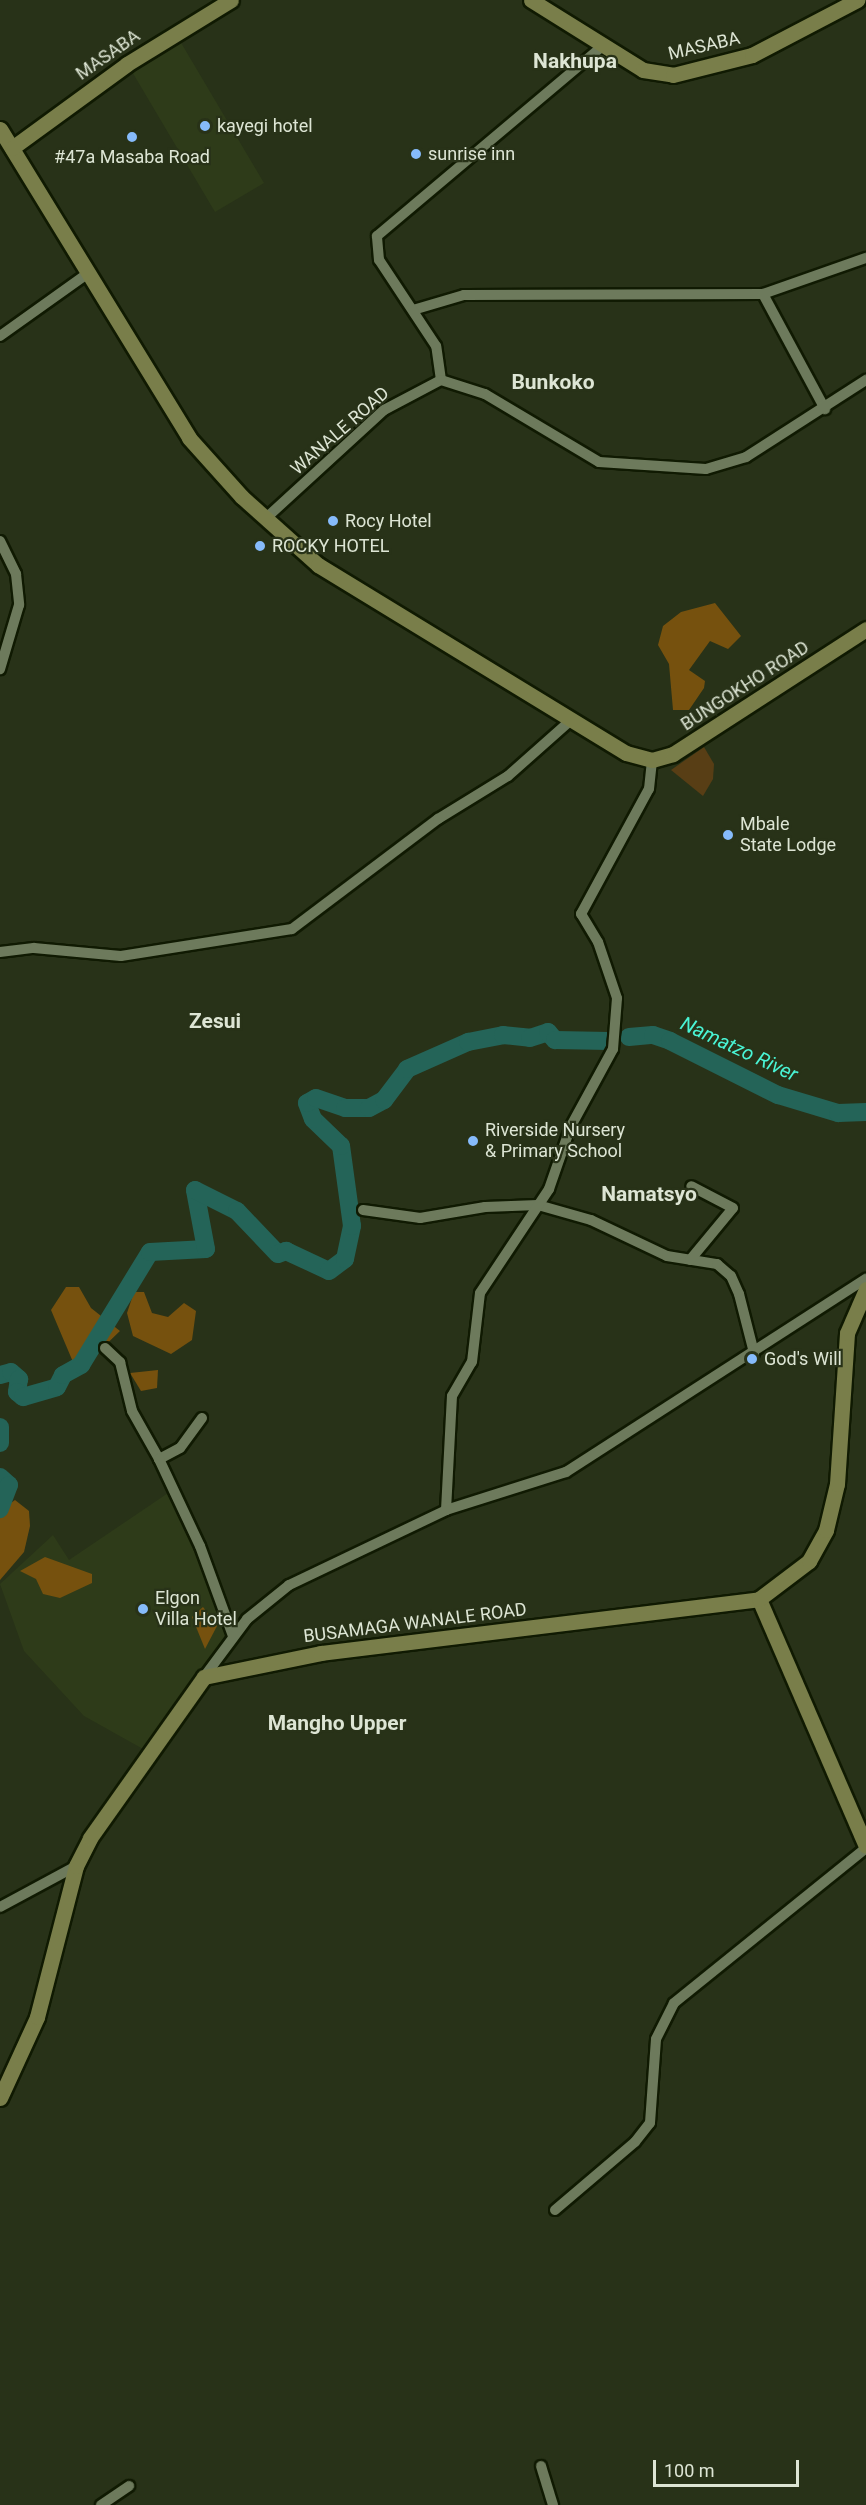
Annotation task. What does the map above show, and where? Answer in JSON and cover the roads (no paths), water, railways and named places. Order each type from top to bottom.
[{"type":"street","name":"MASABA","points":[[12,148],[127,64],[231,0]]},
{"type":"street","name":"MASABA","points":[[531,0],[643,70],[673,75],[752,55],[857,0]]},
{"type":"street","points":[[603,46],[377,236],[379,260],[436,346],[441,380],[477,389],[589,458],[613,463],[706,469],[746,457],[825,409],[866,380]]},
{"type":"street","points":[[0,129],[196,448],[265,519],[318,565],[571,720],[645,759],[649,789],[581,914],[615,990],[617,1033],[613,1049],[582,1103],[556,1174],[476,1304],[472,1362],[452,1396],[446,1510]]},
{"type":"street","points":[[413,310],[465,295],[763,294],[866,258]]},
{"type":"street","points":[[0,336],[87,274]]},
{"type":"street","points":[[763,294],[825,409]]},
{"type":"street","name":"WANALE ROAD","points":[[265,519],[384,410],[441,380]]},
{"type":"street","points":[[0,541],[16,574],[19,605],[0,669]]},
{"type":"street","name":"BUNGOKHO ROAD","points":[[645,759],[709,734],[866,629]]},
{"type":"street","points":[[0,952],[34,948],[121,956],[292,928],[422,831],[508,776],[571,720]]},
{"type":"street","points":[[690,1260],[733,1208],[691,1186]]},
{"type":"street","points":[[363,1210],[420,1218],[485,1207],[538,1205],[591,1220],[641,1247],[690,1260],[717,1264],[731,1276],[754,1353]]},
{"type":"street","points":[[0,2098],[37,2017],[76,1866],[110,1805],[233,1635],[289,1585],[446,1510],[566,1472],[866,1279]]},
{"type":"street","points":[[555,2210],[650,2123],[656,2039],[674,2002],[866,1847],[759,1599],[809,1561],[826,1530],[837,1484],[847,1333],[866,1289]]},
{"type":"street","points":[[105,1348],[120,1362],[132,1411],[193,1528],[233,1635]]},
{"type":"street","points":[[159,1459],[180,1448],[202,1418]]},
{"type":"street","name":"BUSAMAGA WANALE ROAD","points":[[204,1677],[321,1653],[759,1599]]},
{"type":"street","points":[[0,1907],[76,1866]]},
{"type":"street","points":[[541,2466],[553,2505]]},
{"type":"street","points":[[101,2505],[129,2486]]},
{"type":"waterway","points":[[0,1375],[11,1372],[19,1379],[17,1392],[23,1397],[57,1387],[63,1375],[81,1365],[150,1252],[206,1249],[195,1190],[237,1211],[278,1254],[286,1251],[329,1271],[345,1259],[352,1226],[341,1146],[313,1119],[307,1103],[316,1098],[345,1108],[369,1108],[384,1100],[407,1069],[468,1042],[503,1035],[530,1038],[548,1032],[555,1040],[609,1041]]},
{"type":"waterway","name":"Namatzo River","points":[[629,1037],[653,1035],[670,1041],[778,1095],[838,1113],[866,1112]]},
{"type":"waterway","points":[[0,1427],[0,1443]]},
{"type":"waterway","points":[[0,1477],[9,1485],[0,1509]]},
{"type":"place","name":"kayegi hotel","points":[[205,126]]},
{"type":"place","name":"#47a Masaba Road","points":[[132,137]]},
{"type":"place","name":"sunrise inn","points":[[416,154]]},
{"type":"place","name":"Rocy Hotel","points":[[333,521]]},
{"type":"place","name":"ROCKY HOTEL","points":[[260,546]]},
{"type":"place","name":"Mbale State Lodge","points":[[728,835]]},
{"type":"place","name":"Riverside Nursery & Primary School","points":[[473,1141]]},
{"type":"place","name":"God's Will","points":[[752,1359]]},
{"type":"place","name":"Elgon Villa Hotel","points":[[143,1609]]},
{"type":"district","name":"Nakhupa","points":[[575,61]]},
{"type":"district","name":"Bunkoko","points":[[553,382]]},
{"type":"district","name":"Zesui","points":[[215,1021]]},
{"type":"district","name":"Namatsyo","points":[[649,1194]]},
{"type":"district","name":"Mangho Upper","points":[[337,1723]]}]
